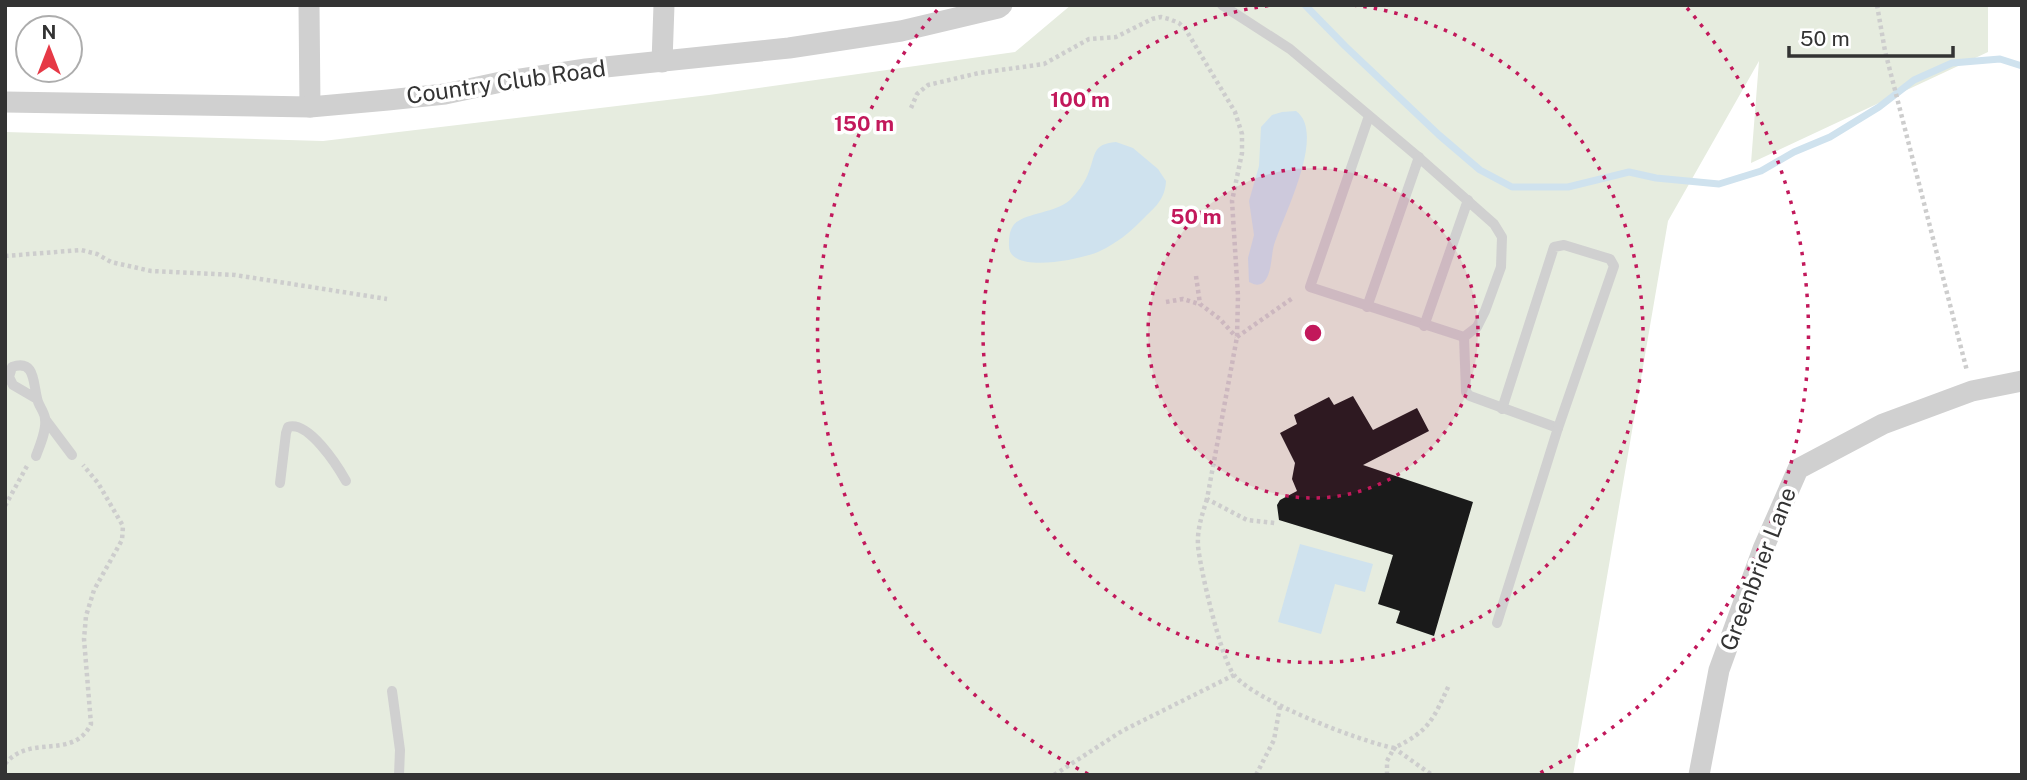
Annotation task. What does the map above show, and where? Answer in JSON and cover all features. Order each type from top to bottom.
[{"type":"street","points":[[309,5],[310,107]]},
{"type":"street","points":[[662,62],[664,5]]},
{"type":"street","name":"Country Club Road","points":[[5,102],[310,107],[445,94],[586,69],[789,48],[901,32],[1002,5]]},
{"type":"street","name":"Greenbrier Lane","points":[[1699,775],[1719,670],[1763,549],[1798,469],[1883,424],[1972,391],[2022,381]]},
{"type":"lane","points":[[1222,5],[1290,49],[1494,224],[1502,237],[1501,267],[1477,327],[1464,337]]},
{"type":"lane","points":[[1369,116],[1310,287],[1464,337]]},
{"type":"lane","points":[[1367,307],[1419,158]]},
{"type":"lane","points":[[1424,326],[1468,200]]},
{"type":"lane","points":[[1497,623],[1558,428],[1614,266],[1609,258],[1563,245],[1554,247],[1502,409]]},
{"type":"lane","points":[[1464,337],[1466,391],[1470,396],[1558,428]]},
{"type":"lane","points":[[37,399],[45,419],[72,455]]},
{"type":"lane","points":[[36,456],[45,419]]},
{"type":"lane","points":[[280,483],[286,433],[288,427],[293,425],[311,436],[334,460],[346,481]]},
{"type":"lane","points":[[392,691],[400,750],[398,775]]},
{"type":"path","points":[[1877,5],[1892,79],[1972,391]]},
{"type":"path","points":[[911,108],[918,94],[928,85],[979,73],[1044,64],[1089,39],[1116,37],[1152,19],[1161,17],[1179,23],[1186,30],[1235,112],[1242,134],[1242,153],[1232,201],[1238,296],[1237,337],[1207,499],[1199,523],[1198,545],[1210,604],[1228,663],[1234,675],[1280,706],[1374,744],[1394,748],[1432,775]]},
{"type":"path","points":[[5,256],[81,250],[97,254],[111,262],[150,271],[235,275],[387,299]]},
{"type":"path","points":[[1196,276],[1200,304]]},
{"type":"path","points":[[1237,337],[1294,297]]},
{"type":"path","points":[[1166,303],[1183,299],[1200,304],[1220,319],[1237,337]]},
{"type":"path","points":[[5,764],[22,750],[34,746],[73,743],[86,734],[91,724],[84,639],[86,616],[94,590],[122,540],[123,526],[98,483],[72,455]]},
{"type":"path","points":[[5,506],[27,466],[36,456]]},
{"type":"path","points":[[1207,499],[1247,520],[1275,523]]},
{"type":"path","points":[[1054,775],[1122,731],[1234,675]]},
{"type":"path","points":[[1387,775],[1387,761],[1394,748],[1422,732],[1431,722],[1449,685]]},
{"type":"path","points":[[1256,775],[1274,740],[1280,706]]},
{"type":"shaded area","points":[[1071,5],[1988,5],[1988,52],[1751,163],[1759,61],[1668,221],[1573,775],[5,775],[5,132],[323,141],[709,95],[1015,52]]},
{"type":"water","points":[[1296,111],[1304,122],[1307,137],[1305,155],[1274,245],[1269,274],[1264,282],[1255,284],[1249,282],[1248,258],[1254,235],[1249,201],[1259,166],[1261,127],[1272,115]]},
{"type":"water","points":[[1116,142],[1133,148],[1158,169],[1166,181],[1164,193],[1155,207],[1122,237],[1091,254],[1048,262],[1021,260],[1012,255],[1009,241],[1013,226],[1023,218],[1063,205],[1070,200],[1084,181],[1098,148]]},
{"type":"water","points":[[1300,544],[1373,564],[1365,592],[1335,584],[1321,634],[1278,622]]},
{"type":"building","points":[[1353,396],[1373,430],[1417,408],[1429,431],[1363,465],[1473,502],[1434,636],[1396,623],[1400,611],[1378,604],[1393,555],[1279,520],[1277,505],[1280,500],[1297,491],[1292,479],[1295,463],[1280,433],[1297,424],[1294,415],[1329,397],[1334,405]]},
{"type":"waterway","points":[[1305,5],[1439,135],[1480,170],[1512,187],[1568,187],[1629,172],[1656,178],[1719,184],[1761,171],[1794,152],[1830,137],[1879,107],[1914,80],[1952,63],[2000,59],[2022,66]]}]
